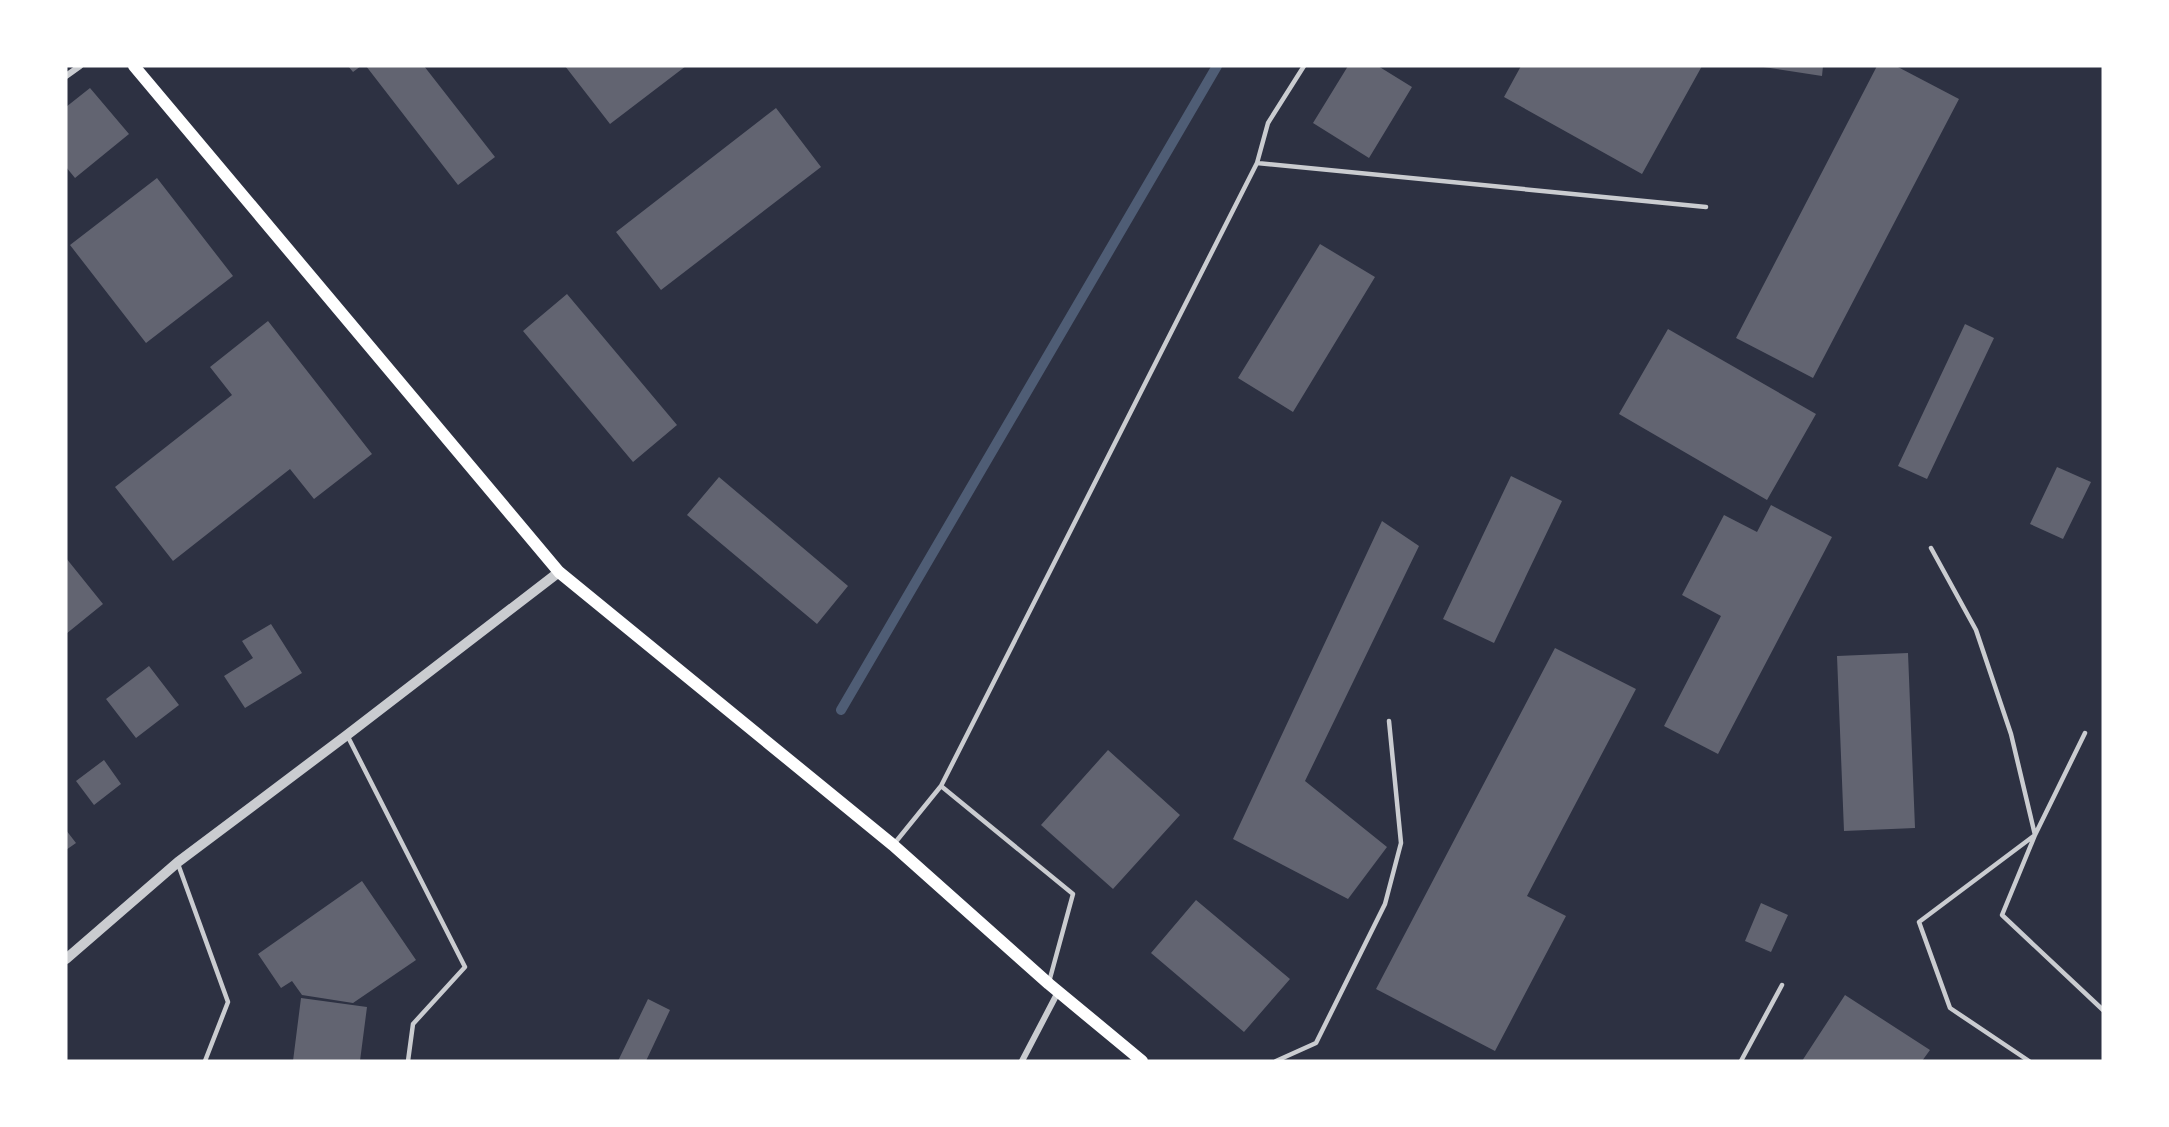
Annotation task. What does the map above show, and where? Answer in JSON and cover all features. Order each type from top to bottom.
[{"type":"main road","points":[[134,66],[559,572],[893,845],[1053,988],[1142,1061]]},
{"type":"street","points":[[66,76],[80,66]]},
{"type":"street","points":[[66,959],[178,862],[559,572]]},
{"type":"street","points":[[1022,1061],[1053,988]]},
{"type":"lane","points":[[893,845],[941,786],[1257,163],[1268,123],[1305,66]]},
{"type":"lane","points":[[1257,163],[1706,207]]},
{"type":"lane","points":[[1931,548],[1976,630],[2011,734],[2035,835]]},
{"type":"lane","points":[[1276,1061],[1316,1043],[1385,904],[1401,843],[1389,721]]},
{"type":"lane","points":[[2085,733],[2035,835],[2002,915],[2103,1010]]},
{"type":"lane","points":[[347,735],[465,967],[413,1024],[408,1061]]},
{"type":"lane","points":[[941,786],[1073,894],[1053,988]]},
{"type":"lane","points":[[2029,1061],[1950,1008],[1919,922],[2035,835]]},
{"type":"lane","points":[[178,862],[228,1002],[205,1061]]},
{"type":"lane","points":[[1741,1061],[1782,985]]},
{"type":"building","points":[[348,66],[361,66],[353,72]]},
{"type":"building","points":[[366,66],[424,66],[495,157],[458,185]]},
{"type":"building","points":[[565,66],[686,66],[610,124]]},
{"type":"building","points":[[1348,66],[1378,66],[1412,87],[1369,158],[1313,123]]},
{"type":"building","points":[[1521,66],[1702,66],[1642,174],[1504,97]]},
{"type":"building","points":[[1757,66],[1823,66],[1822,76]]},
{"type":"building","points":[[1877,66],[1896,66],[1959,99],[1813,378],[1736,338]]},
{"type":"building","points":[[90,88],[129,134],[75,178],[66,167],[66,107]]},
{"type":"building","points":[[776,108],[821,167],[661,290],[616,232]]},
{"type":"building","points":[[157,178],[233,276],[146,343],[70,245]]},
{"type":"building","points":[[1320,244],[1375,277],[1293,412],[1238,378]]},
{"type":"building","points":[[567,294],[677,425],[633,462],[523,331]]},
{"type":"building","points":[[268,321],[372,454],[314,499],[290,469],[173,561],[115,487],[232,395],[210,367]]},
{"type":"building","points":[[1965,324],[1994,338],[1927,479],[1898,466]]},
{"type":"building","points":[[1668,329],[1816,414],[1767,500],[1619,414]]},
{"type":"building","points":[[2057,467],[2091,482],[2063,539],[2030,524]]},
{"type":"building","points":[[1511,476],[1562,501],[1494,643],[1443,619]]},
{"type":"building","points":[[719,477],[848,586],[817,624],[687,515]]},
{"type":"building","points":[[1771,505],[1832,537],[1718,754],[1664,726],[1721,616],[1682,595],[1724,515],[1757,532]]},
{"type":"building","points":[[1382,521],[1419,546],[1305,781],[1387,847],[1348,899],[1233,839]]},
{"type":"building","points":[[66,558],[103,604],[66,634]]},
{"type":"building","points":[[271,624],[302,673],[245,708],[224,676],[253,658],[242,641]]},
{"type":"building","points":[[1555,648],[1636,689],[1527,896],[1566,916],[1495,1051],[1376,989]]},
{"type":"building","points":[[1908,653],[1915,828],[1844,831],[1837,656]]},
{"type":"building","points":[[149,666],[179,705],[136,738],[106,699]]},
{"type":"building","points":[[1108,750],[1180,815],[1113,889],[1041,825]]},
{"type":"building","points":[[104,760],[121,784],[94,805],[76,781]]},
{"type":"building","points":[[66,830],[76,843],[66,850]]},
{"type":"building","points":[[362,881],[416,960],[353,1003],[302,995],[292,981],[281,988],[258,954]]},
{"type":"building","points":[[1196,900],[1290,979],[1244,1032],[1151,953]]},
{"type":"building","points":[[1761,903],[1788,915],[1771,952],[1745,941]]},
{"type":"building","points":[[1845,995],[1930,1050],[1922,1061],[1802,1061]]},
{"type":"building","points":[[301,998],[367,1007],[360,1061],[293,1061]]},
{"type":"building","points":[[648,999],[670,1010],[646,1061],[618,1061]]},
{"type":"waterway","points":[[841,710],[1217,66]]}]
